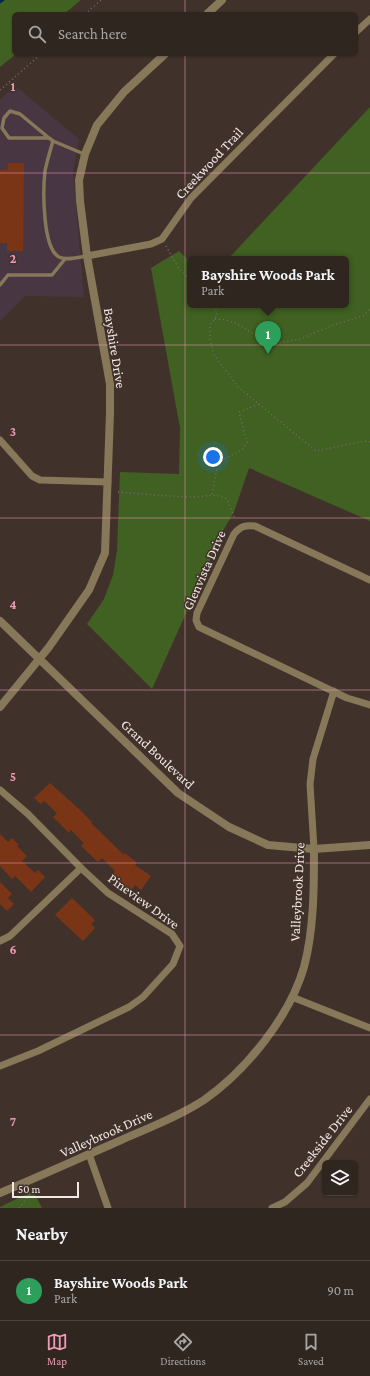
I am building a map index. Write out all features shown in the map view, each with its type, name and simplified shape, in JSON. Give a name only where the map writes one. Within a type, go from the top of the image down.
[{"type":"street","points":[[209,12],[222,0]]},
{"type":"street","points":[[358,30],[370,19]]},
{"type":"street","name":"Bayshire Drive","points":[[0,707],[49,647],[89,590],[106,553],[110,384],[87,256],[80,201],[79,180],[86,154],[97,125],[124,92],[163,56]]},
{"type":"street","name":"Creekwood Trail","points":[[87,256],[150,244],[162,239],[191,198],[332,56]]},
{"type":"street","points":[[0,440],[32,476],[40,480],[108,482]]},
{"type":"street","name":"Glenvista Drive","points":[[370,580],[255,526],[246,525],[239,528],[234,534],[196,616],[199,627],[347,698],[370,705]]},
{"type":"street","name":"Grand Boulevard","points":[[0,620],[178,792],[229,827],[268,844],[314,849],[370,845]]},
{"type":"street","name":"Valleybrook Drive","points":[[0,1193],[175,1116],[204,1100],[228,1080],[259,1048],[285,1012],[297,988],[304,966],[311,930],[314,849],[310,784],[313,758],[334,691]]},
{"type":"street","name":"Pineview Drive","points":[[0,790],[28,814],[108,893],[172,934],[180,946],[173,964],[143,997],[129,1008],[38,1051],[0,1066]]},
{"type":"street","points":[[0,941],[10,936],[81,868]]},
{"type":"street","points":[[292,997],[370,1028]]},
{"type":"street","name":"Creekside Drive","points":[[272,1208],[285,1202],[307,1183],[370,1099]]},
{"type":"street","points":[[89,1154],[108,1208]]},
{"type":"lane","points":[[51,139],[8,138],[2,128],[4,118],[10,110],[20,114],[51,139],[86,154]]},
{"type":"lane","points":[[51,139],[45,170],[44,208],[49,241],[58,256],[65,259],[87,256]]},
{"type":"lane","points":[[0,285],[8,275],[52,275],[65,259]]},
{"type":"path","points":[[87,12],[101,0]]},
{"type":"path","points":[[0,90],[38,56]]},
{"type":"path","points":[[166,246],[179,269],[187,277]]},
{"type":"path","points":[[216,308],[217,316],[210,325],[210,339],[214,355],[238,387],[316,451],[365,441],[370,442]]},
{"type":"path","points":[[215,319],[225,319],[239,324],[268,345],[300,340],[333,325],[363,316],[370,310]]},
{"type":"path","points":[[212,494],[218,462],[242,450],[247,442],[238,412],[259,404]]},
{"type":"path","points":[[118,492],[194,498],[212,494],[219,495],[227,499],[234,519]]},
{"type":"path","points":[[19,1208],[32,1192]]},
{"type":"shaded area","points":[[15,86],[79,139],[73,173],[84,297],[25,296],[0,321],[0,100]]},
{"type":"green space","points":[[0,0],[81,0],[66,12],[12,12],[12,56],[14,56],[0,67]]},
{"type":"green space","points":[[370,107],[370,521],[249,468],[234,512],[224,529],[152,689],[87,624],[104,599],[113,575],[117,551],[120,472],[179,474],[180,428],[151,268],[179,251],[187,259],[187,308],[349,308],[349,256],[231,256]]},
{"type":"green space","points":[[33,1191],[42,1208],[0,1208],[0,1207]]},
{"type":"building","points":[[8,163],[24,163],[23,251],[7,251],[7,243],[0,243],[0,170],[7,170]]},
{"type":"building","points":[[50,783],[79,809],[92,822],[91,823],[124,855],[125,853],[137,863],[135,865],[151,876],[141,890],[135,885],[131,891],[121,884],[112,876],[115,871],[102,858],[98,862],[81,846],[84,843],[71,830],[69,833],[53,817],[57,813],[44,801],[41,804],[34,798]]},
{"type":"building","points":[[0,834],[8,842],[12,838],[19,845],[17,846],[27,856],[22,861],[35,873],[38,870],[45,877],[31,892],[15,876],[12,879],[0,866]]},
{"type":"building","points":[[0,882],[12,894],[8,898],[14,904],[7,911],[0,904]]},
{"type":"building","points":[[72,898],[95,920],[91,924],[95,928],[83,941],[55,915]]},
{"type":"place","name":"Bayshire Woods Park","points":[[268,354]]}]
